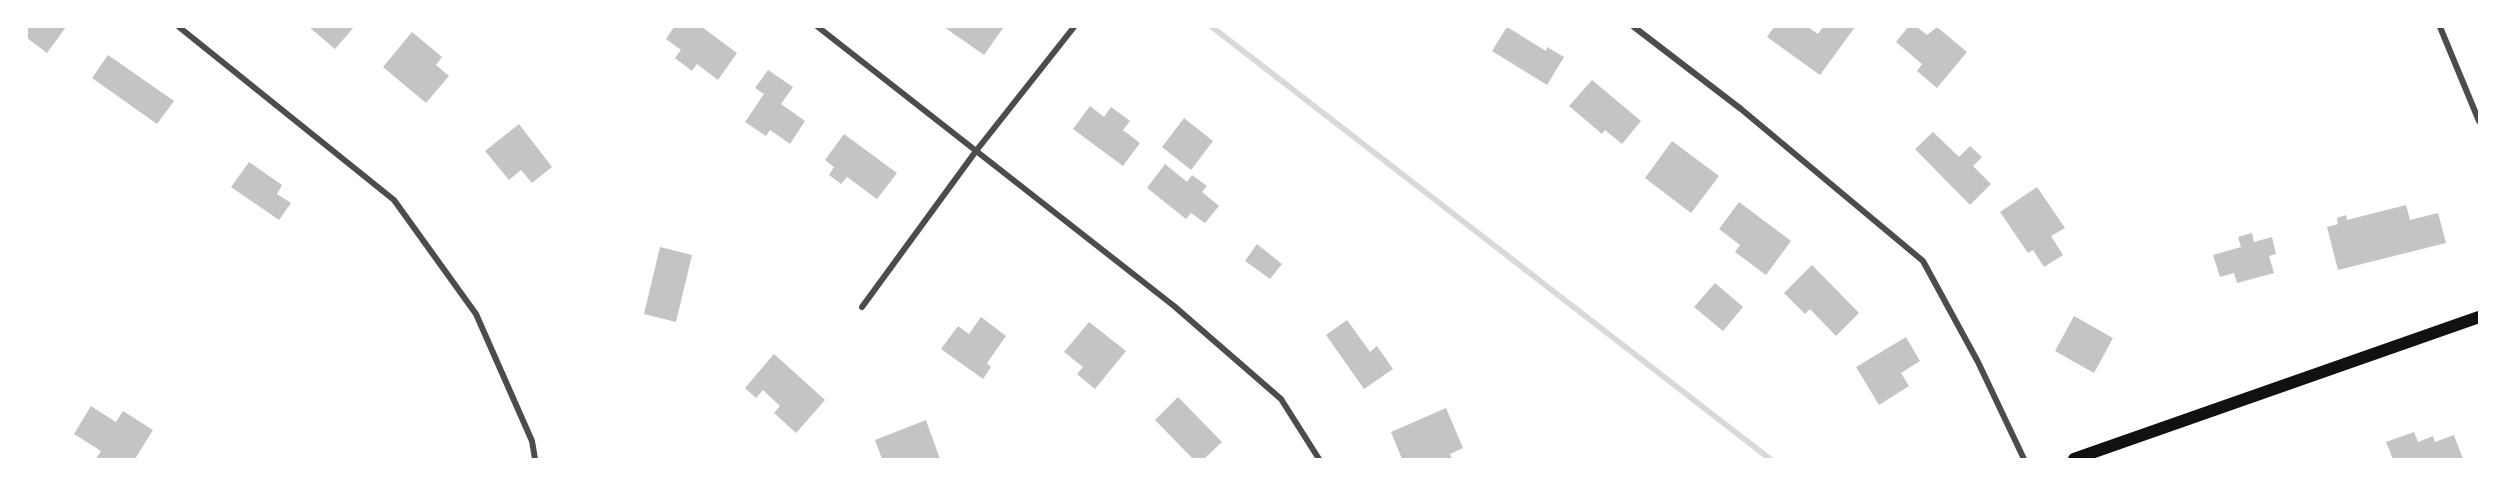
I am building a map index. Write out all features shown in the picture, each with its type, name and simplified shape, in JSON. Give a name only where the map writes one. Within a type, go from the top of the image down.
[{"type":"main road","points":[[2074,459],[2479,317]]},
{"type":"street","points":[[179,27],[394,200],[476,314],[532,441],[535,459]]},
{"type":"street","points":[[818,27],[1174,306],[1281,399],[1319,459]]},
{"type":"street","points":[[862,307],[976,151],[1074,27]]},
{"type":"street","points":[[1635,27],[1741,109],[1923,261],[1978,362],[2024,459]]},
{"type":"street","points":[[2440,27],[2479,121]]},
{"type":"building","points":[[27,27],[66,27],[47,53],[27,38]]},
{"type":"building","points":[[309,27],[354,27],[335,49]]},
{"type":"building","points":[[674,27],[702,27],[737,53],[718,80],[697,64],[692,71],[675,58],[681,50],[666,39]]},
{"type":"building","points":[[944,27],[1001,27],[1003,28],[984,55]]},
{"type":"building","points":[[1507,27],[1546,51],[1547,47],[1564,57],[1547,85],[1492,51]]},
{"type":"building","points":[[1774,27],[1808,27],[1818,34],[1823,27],[1855,27],[1820,75],[1767,37]]},
{"type":"building","points":[[1908,27],[1917,27],[1927,35],[1937,27],[1967,52],[1937,88],[1917,71],[1922,64],[1896,42]]},
{"type":"building","points":[[412,32],[442,57],[436,65],[449,76],[426,103],[383,67]]},
{"type":"building","points":[[108,55],[174,101],[157,124],[92,78]]},
{"type":"building","points":[[768,70],[793,87],[781,104],[805,121],[790,144],[770,130],[766,136],[745,122],[764,94],[755,88]]},
{"type":"building","points":[[1592,80],[1641,121],[1622,144],[1605,130],[1602,134],[1569,106]]},
{"type":"building","points":[[1090,106],[1104,117],[1111,107],[1130,121],[1123,130],[1140,143],[1123,166],[1073,129]]},
{"type":"building","points":[[1184,118],[1213,141],[1191,170],[1162,147]]},
{"type":"building","points":[[519,124],[552,167],[532,183],[521,170],[509,180],[485,151]]},
{"type":"building","points":[[1933,132],[1959,157],[1970,146],[1982,157],[1973,166],[1991,184],[1970,205],[1915,149]]},
{"type":"building","points":[[844,134],[897,173],[877,199],[847,177],[841,184],[829,175],[834,167],[825,160]]},
{"type":"building","points":[[1672,141],[1719,176],[1691,213],[1645,178]]},
{"type":"building","points":[[249,162],[282,185],[277,194],[291,203],[279,220],[231,187]]},
{"type":"building","points":[[1165,164],[1187,182],[1192,175],[1207,186],[1202,192],[1219,206],[1205,223],[1191,213],[1186,219],[1147,188]]},
{"type":"building","points":[[2037,187],[2065,228],[2051,236],[2063,255],[2044,267],[2033,250],[2028,253],[2000,212]]},
{"type":"building","points":[[1739,202],[1791,241],[1766,275],[1735,252],[1740,245],[1719,229]]},
{"type":"building","points":[[2406,205],[2410,220],[2438,213],[2446,243],[2338,270],[2327,227],[2338,224],[2337,218],[2346,215],[2347,220]]},
{"type":"building","points":[[2252,233],[2254,242],[2272,237],[2276,254],[2269,256],[2274,273],[2237,283],[2234,273],[2220,277],[2213,255],[2241,247],[2238,237]]},
{"type":"building","points":[[1257,244],[1282,264],[1270,279],[1245,261]]},
{"type":"building","points":[[660,247],[692,255],[676,322],[644,314]]},
{"type":"building","points":[[1812,265],[1859,313],[1836,336],[1810,309],[1805,314],[1784,293]]},
{"type":"building","points":[[1715,283],[1743,307],[1723,331],[1694,307]]},
{"type":"building","points":[[2074,316],[2113,338],[2094,373],[2055,351]]},
{"type":"building","points":[[981,317],[1006,336],[987,363],[991,367],[983,379],[941,349],[958,326],[969,334]]},
{"type":"building","points":[[1347,320],[1370,352],[1377,346],[1393,369],[1364,389],[1326,335]]},
{"type":"building","points":[[1089,322],[1126,351],[1095,389],[1077,374],[1083,367],[1064,352]]},
{"type":"building","points":[[1906,337],[1920,361],[1901,373],[1909,386],[1879,405],[1856,367]]},
{"type":"building","points":[[774,354],[825,400],[796,433],[774,413],[780,406],[763,390],[756,398],[745,388]]},
{"type":"building","points":[[1178,397],[1222,442],[1204,459],[1193,459],[1155,420]]},
{"type":"building","points":[[91,406],[116,422],[123,411],[153,430],[135,459],[96,459],[101,451],[74,434]]},
{"type":"building","points":[[1446,408],[1463,448],[1450,454],[1452,459],[1402,459],[1391,432]]},
{"type":"building","points":[[926,420],[940,459],[882,459],[875,440]]},
{"type":"building","points":[[2414,432],[2418,442],[2433,436],[2435,442],[2454,435],[2463,459],[2393,459],[2386,442]]},
{"type":"waterway","points":[[1212,27],[1770,459]]}]
